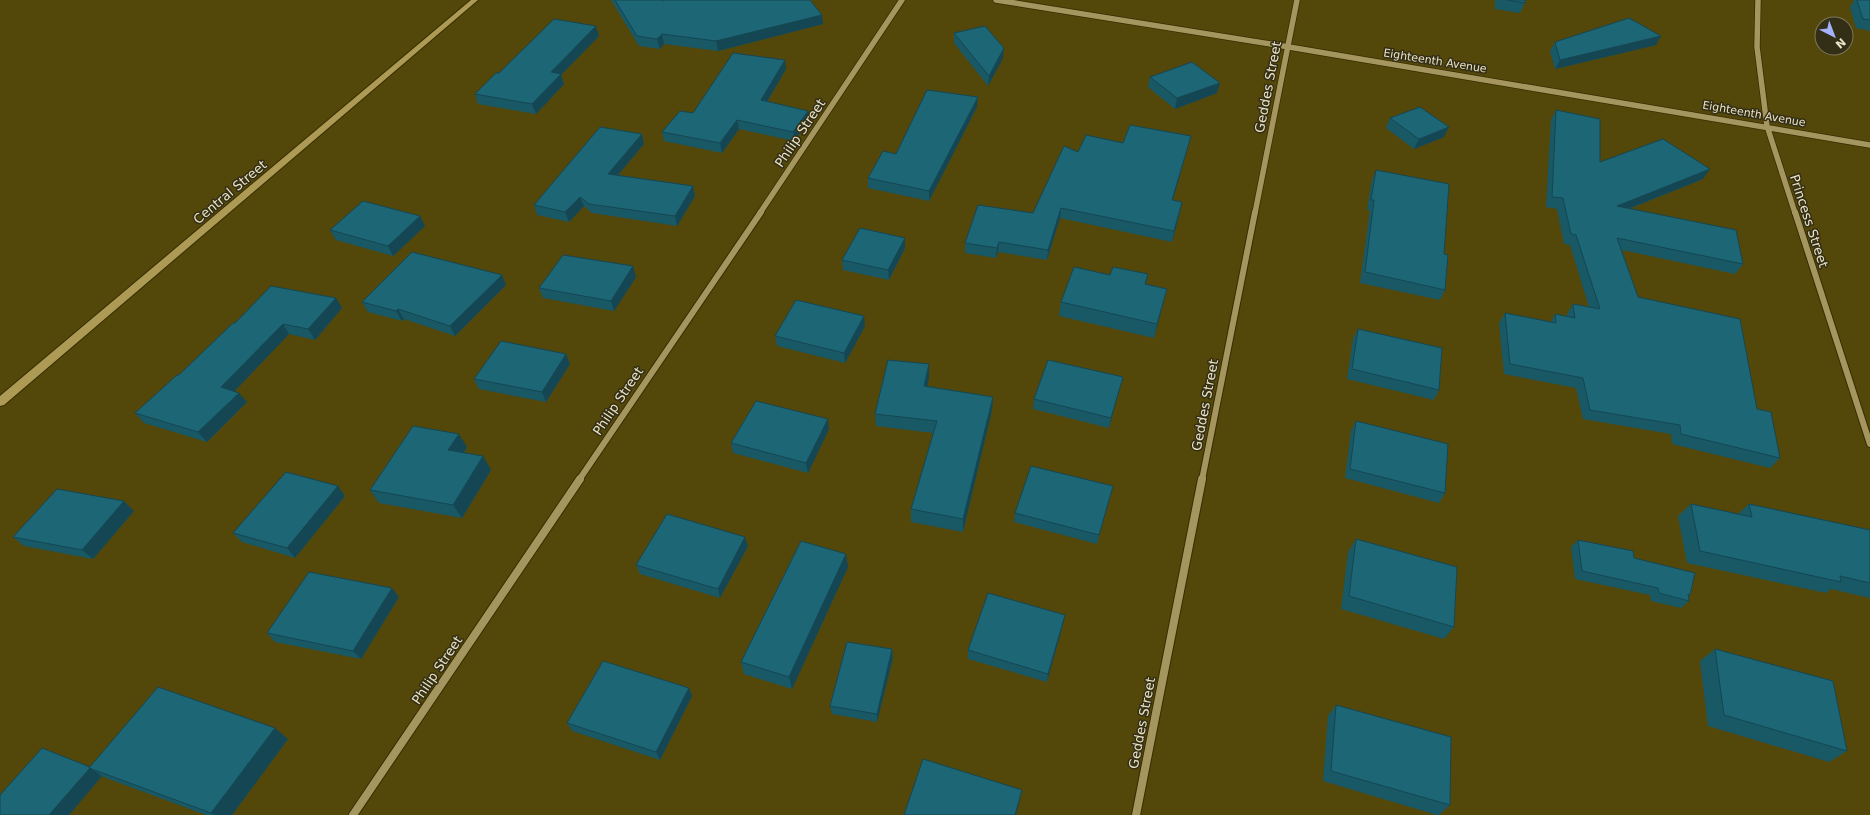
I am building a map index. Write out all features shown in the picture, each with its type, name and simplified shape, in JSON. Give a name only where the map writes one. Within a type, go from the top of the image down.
[{"type":"main road","name":"Central Street","points":[[0,402],[475,0]]},
{"type":"street","name":"Philip Street","points":[[353,815],[851,79],[902,0]]},
{"type":"street","name":"Eighteenth Avenue","points":[[996,0],[1767,126],[1870,145]]},
{"type":"street","name":"Geddes Street","points":[[1136,815],[1289,47],[1297,0]]},
{"type":"street","name":"Princess Street","points":[[1758,0],[1757,48],[1767,126],[1870,444]]},
{"type":"building","points":[[615,0],[810,0],[822,15],[716,41],[662,34],[657,39],[637,36]]},
{"type":"building","points":[[1507,0],[1525,0],[1525,3]]},
{"type":"building","points":[[1857,0],[1870,0],[1870,20],[1863,19]]},
{"type":"building","points":[[1629,18],[1661,36],[1560,60],[1555,42]]},
{"type":"building","points":[[554,19],[596,26],[551,72],[561,74],[532,104],[475,94],[496,73],[499,73]]},
{"type":"building","points":[[985,26],[1004,48],[989,76],[954,33]]},
{"type":"building","points":[[733,53],[785,60],[761,100],[808,111],[793,132],[737,120],[720,143],[662,132],[680,111],[693,113]]},
{"type":"building","points":[[1192,62],[1220,83],[1177,98],[1150,77]]},
{"type":"building","points":[[927,90],[978,97],[929,191],[868,178],[883,151],[896,154]]},
{"type":"building","points":[[1420,107],[1449,127],[1419,139],[1390,118]]},
{"type":"building","points":[[1556,110],[1600,119],[1600,162],[1663,139],[1710,169],[1617,206],[1736,230],[1743,264],[1617,238],[1638,297],[1740,319],[1757,409],[1771,412],[1780,458],[1681,434],[1680,425],[1590,410],[1583,378],[1510,364],[1505,313],[1556,323],[1555,314],[1575,318],[1573,304],[1600,309],[1576,235],[1571,234],[1563,198],[1552,197]]},
{"type":"building","points":[[1130,125],[1191,136],[1172,200],[1182,202],[1174,231],[1061,208],[1048,250],[999,242],[997,248],[965,243],[978,205],[1033,213],[1064,146],[1078,152],[1086,135],[1123,143]]},
{"type":"building","points":[[600,127],[642,134],[608,174],[693,186],[675,216],[589,204],[580,197],[565,212],[534,205]]},
{"type":"building","points":[[1376,170],[1449,184],[1444,254],[1448,255],[1445,290],[1365,272],[1374,200],[1371,200]]},
{"type":"building","points":[[363,201],[420,216],[388,246],[330,230]]},
{"type":"building","points":[[860,228],[905,238],[888,270],[842,260]]},
{"type":"building","points":[[412,252],[502,275],[450,326],[398,309],[396,311],[362,302]]},
{"type":"building","points":[[563,255],[633,266],[611,301],[539,288]]},
{"type":"building","points":[[1074,267],[1110,275],[1113,267],[1148,274],[1145,284],[1167,289],[1157,324],[1061,302]]},
{"type":"building","points":[[271,286],[336,298],[308,329],[283,324],[221,387],[239,393],[198,432],[135,413],[177,375],[179,375],[233,323],[235,323]]},
{"type":"building","points":[[796,300],[864,316],[844,353],[775,336]]},
{"type":"building","points":[[1358,329],[1442,348],[1439,390],[1352,369]]},
{"type":"building","points":[[501,341],[566,354],[542,392],[474,379]]},
{"type":"building","points":[[888,360],[929,364],[924,386],[993,397],[963,519],[911,509],[937,421],[875,414]]},
{"type":"building","points":[[1048,360],[1123,377],[1111,418],[1034,399]]},
{"type":"building","points":[[756,401],[828,419],[806,463],[731,443]]},
{"type":"building","points":[[1356,421],[1448,444],[1445,493],[1350,469]]},
{"type":"building","points":[[413,426],[459,434],[448,450],[483,456],[453,505],[370,490]]},
{"type":"building","points":[[1031,466],[1113,486],[1099,535],[1015,513]]},
{"type":"building","points":[[286,472],[338,486],[287,548],[233,533]]},
{"type":"building","points":[[57,489],[124,501],[82,550],[13,537]]},
{"type":"building","points":[[1691,504],[1752,517],[1749,504],[1870,530],[1870,583],[1840,576],[1841,582],[1700,551]]},
{"type":"building","points":[[667,514],[745,537],[718,589],[636,565]]},
{"type":"building","points":[[1356,539],[1457,567],[1454,627],[1349,596]]},
{"type":"building","points":[[1578,540],[1633,551],[1634,558],[1695,573],[1690,595],[1688,594],[1689,601],[1659,593],[1658,588],[1582,571]]},
{"type":"building","points":[[801,541],[846,554],[789,677],[741,662]]},
{"type":"building","points":[[309,572],[392,588],[353,651],[267,633]]},
{"type":"building","points":[[988,593],[1065,615],[1048,674],[968,650]]},
{"type":"building","points":[[847,642],[892,649],[877,714],[830,706]]},
{"type":"building","points":[[1715,649],[1833,681],[1847,751],[1724,715]]},
{"type":"building","points":[[603,661],[689,688],[656,752],[567,723]]},
{"type":"building","points":[[158,687],[275,728],[211,813],[89,768]]},
{"type":"building","points":[[1336,705],[1451,737],[1450,805],[1331,771]]},
{"type":"building","points":[[42,748],[90,768],[49,815],[0,815],[0,795]]},
{"type":"building","points":[[923,759],[1022,790],[1015,815],[904,815]]}]
